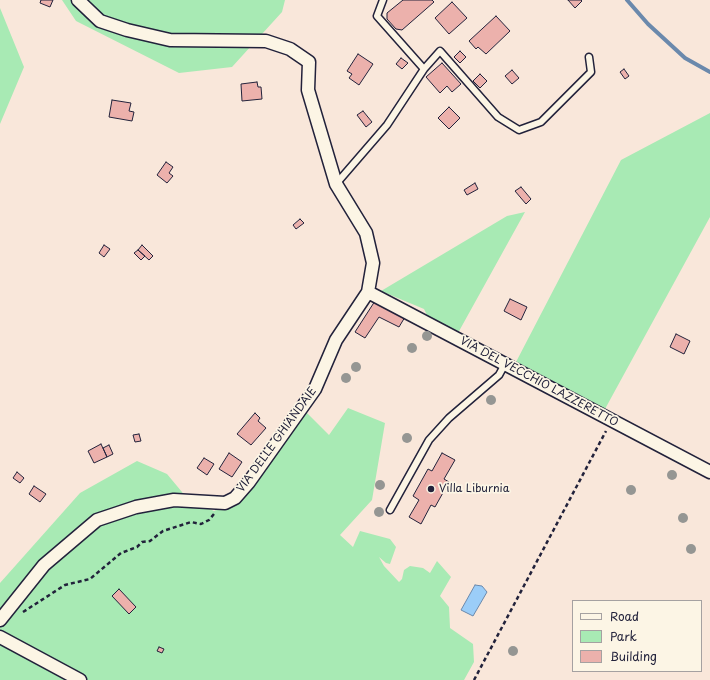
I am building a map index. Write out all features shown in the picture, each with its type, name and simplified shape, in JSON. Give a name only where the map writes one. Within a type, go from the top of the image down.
[{"type":"street","name":"VIA DELLE GHIANDAIE","points":[[0,620],[44,565],[97,520],[136,507],[174,500],[225,504],[235,498],[249,482],[315,389],[336,340],[368,292],[373,263],[366,234],[336,184],[308,90],[309,62],[290,49],[266,41],[170,40],[127,30],[100,21],[78,0]]},
{"type":"street","name":"VIA DEL VECCHIO LAZZERETTO","points":[[368,292],[490,353],[505,364],[612,420],[696,460],[710,472]]},
{"type":"street","points":[[0,637],[80,680]]},
{"type":"lane","points":[[383,0],[378,16],[424,69]]},
{"type":"lane","points":[[336,184],[387,125],[424,69],[440,51],[498,117],[519,130],[541,122],[591,72],[589,57]]},
{"type":"lane","points":[[390,510],[429,440],[449,418],[499,375],[505,364]]},
{"type":"path","points":[[474,680],[612,420]]},
{"type":"path","points":[[16,613],[32,608],[65,585],[90,579],[121,553],[137,547],[142,542],[150,541],[163,531],[191,522],[201,524],[209,520],[216,512]]},
{"type":"green space","points":[[62,0],[285,0],[282,12],[232,67],[179,73],[76,21]]},
{"type":"green space","points":[[0,8],[24,67],[0,124]]},
{"type":"green space","points":[[710,113],[710,217],[605,409],[516,362],[621,160]]},
{"type":"green space","points":[[525,212],[458,333],[429,319],[424,309],[381,291],[507,216]]},
{"type":"green space","points":[[348,408],[385,423],[372,500],[340,535],[353,547],[360,531],[390,539],[396,547],[390,564],[386,563],[379,557],[384,566],[399,582],[402,579],[404,570],[410,566],[423,568],[430,573],[437,561],[451,577],[440,596],[449,607],[450,628],[473,644],[474,662],[464,680],[0,680],[0,583],[80,493],[137,461],[167,474],[187,498],[214,511],[238,499],[306,412],[329,435]]},
{"type":"water","points":[[475,585],[482,586],[487,592],[473,616],[461,610]]},
{"type":"building","points":[[41,0],[53,0],[50,7],[40,3]]},
{"type":"building","points":[[403,0],[432,0],[434,2],[402,30],[396,29],[387,19],[387,13]]},
{"type":"building","points":[[568,0],[581,0],[582,1],[575,8]]},
{"type":"building","points":[[452,2],[467,18],[449,34],[435,18]]},
{"type":"building","points":[[496,16],[510,31],[486,54],[478,47],[476,49],[469,41]]},
{"type":"building","points":[[460,51],[466,57],[460,63],[454,57]]},
{"type":"building","points":[[358,54],[373,64],[359,85],[349,78],[352,74],[347,71]]},
{"type":"building","points":[[401,58],[408,63],[402,69],[396,64]]},
{"type":"building","points":[[442,63],[461,84],[452,92],[447,86],[440,93],[426,77]]},
{"type":"building","points":[[624,69],[629,76],[625,79],[620,72]]},
{"type":"building","points":[[512,70],[519,78],[512,84],[505,76]]},
{"type":"building","points":[[480,74],[487,81],[480,88],[473,81]]},
{"type":"building","points":[[257,82],[258,87],[261,87],[262,99],[242,101],[241,84]]},
{"type":"building","points":[[112,100],[131,103],[129,111],[134,112],[132,121],[109,117]]},
{"type":"building","points":[[449,107],[460,118],[449,129],[438,118]]},
{"type":"building","points":[[363,111],[372,122],[366,127],[357,115]]},
{"type":"building","points":[[166,162],[173,167],[169,173],[173,176],[167,183],[157,175]]},
{"type":"building","points":[[475,183],[478,189],[467,195],[464,190]]},
{"type":"building","points":[[521,187],[531,199],[526,204],[515,191]]},
{"type":"building","points":[[300,219],[304,223],[296,229],[293,225]]},
{"type":"building","points":[[104,245],[110,249],[104,257],[99,253]]},
{"type":"building","points":[[142,245],[153,256],[149,260],[138,250]]},
{"type":"building","points":[[138,250],[145,256],[141,260],[134,253]]},
{"type":"building","points":[[510,299],[527,307],[521,320],[504,311]]},
{"type":"building","points":[[375,301],[405,317],[399,327],[379,317],[365,338],[355,332]]},
{"type":"building","points":[[676,334],[690,341],[684,354],[670,347]]},
{"type":"building","points":[[255,413],[260,418],[258,421],[266,428],[251,445],[237,434]]},
{"type":"building","points":[[139,434],[141,441],[135,442],[133,435]]},
{"type":"building","points":[[101,444],[107,457],[94,463],[88,451]]},
{"type":"building","points":[[109,445],[113,454],[107,457],[103,448]]},
{"type":"building","points":[[229,453],[242,462],[232,477],[219,469]]},
{"type":"building","name":"Villa Liburnia","points":[[442,453],[455,460],[444,479],[449,482],[435,507],[431,505],[421,524],[409,517],[419,500],[413,496],[428,469],[432,471]]},
{"type":"building","points":[[204,458],[214,464],[207,475],[197,468]]},
{"type":"building","points":[[17,472],[24,478],[20,483],[13,478]]},
{"type":"building","points":[[34,486],[46,494],[40,502],[29,494]]},
{"type":"building","points":[[119,589],[136,607],[129,614],[112,596]]},
{"type":"building","points":[[159,647],[164,649],[162,653],[157,651]]},
{"type":"waterway","points":[[627,0],[648,24],[685,58],[710,72]]},
{"type":"place","name":"Villa Liburnia","points":[[431,489]]}]
